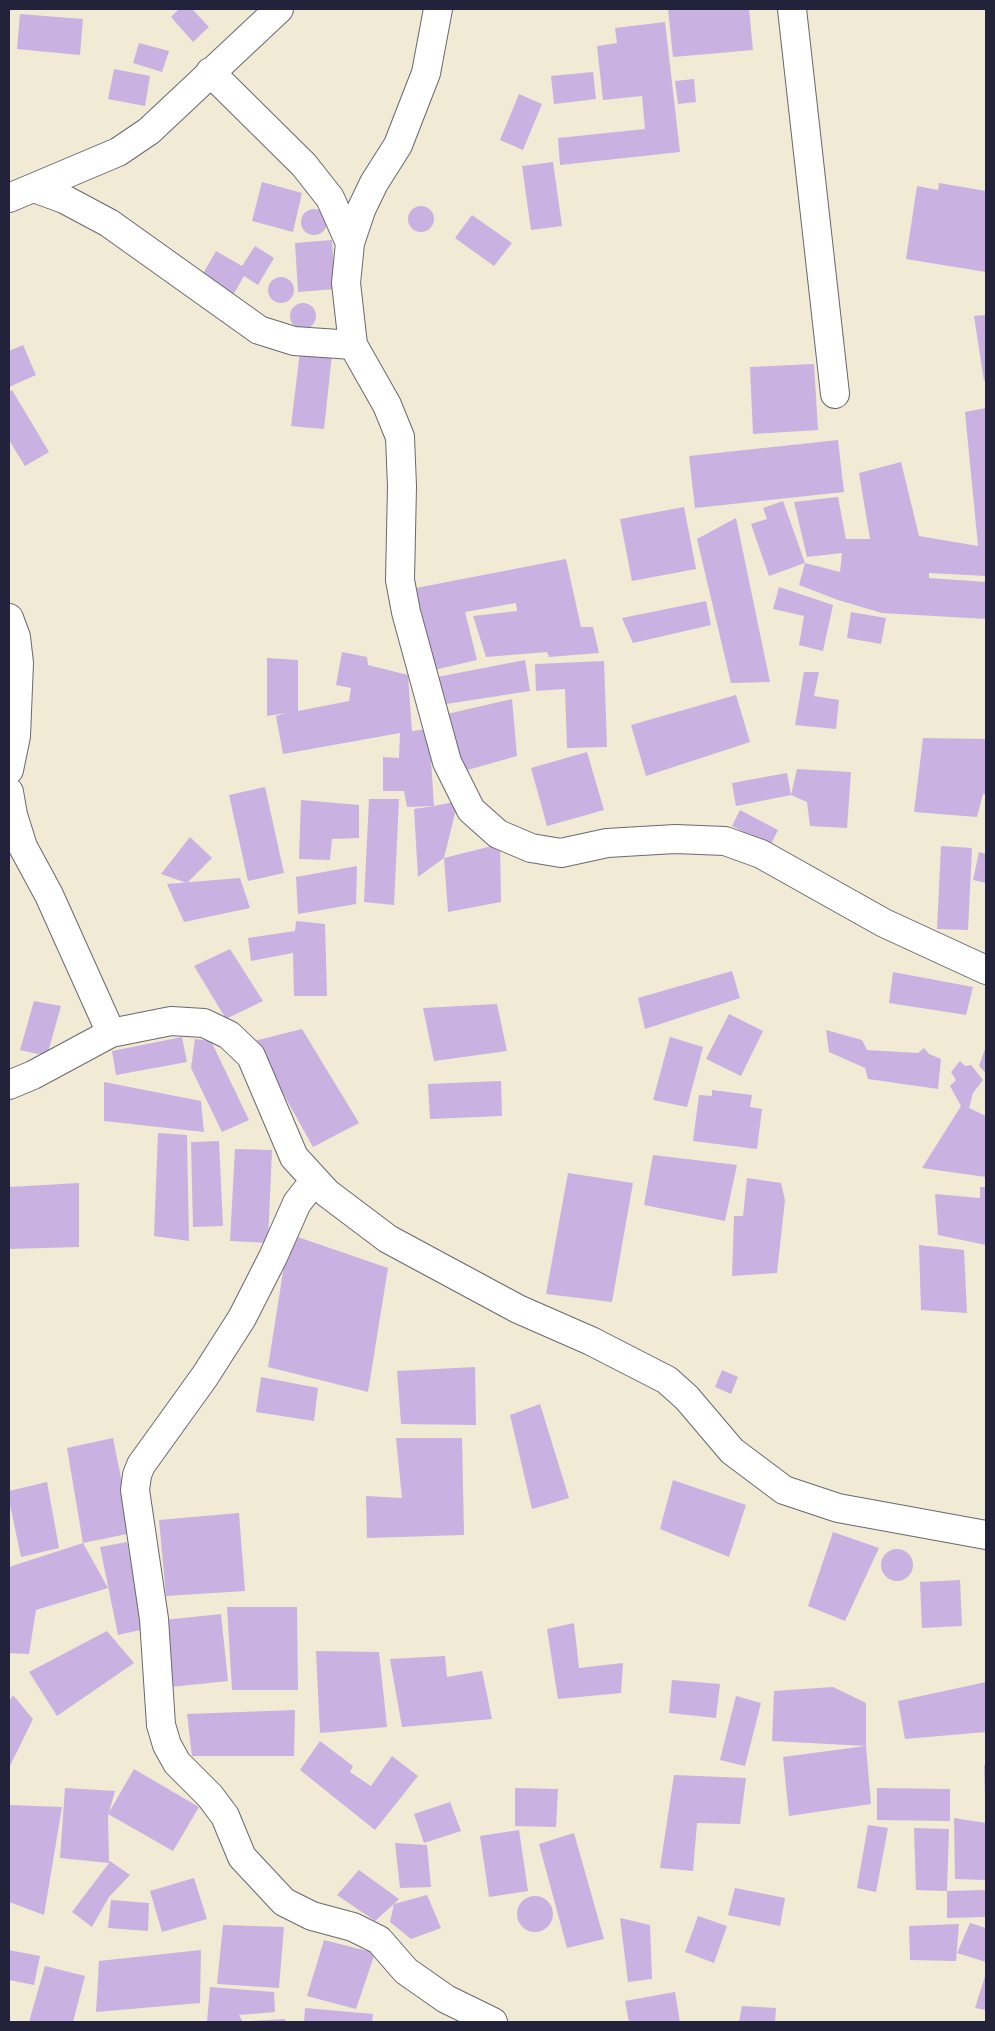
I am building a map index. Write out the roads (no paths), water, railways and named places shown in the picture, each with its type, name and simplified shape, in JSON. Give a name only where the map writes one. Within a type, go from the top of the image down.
[{"type":"street","points":[[9,198],[118,152],[149,131],[279,9]]},
{"type":"street","points":[[438,9],[426,73],[398,145],[374,183],[361,210],[350,243],[346,283],[353,345],[388,406],[400,437],[402,486],[400,580],[406,612],[447,762],[471,810],[498,834],[530,848],[561,853],[607,843],[675,839],[725,841],[762,854],[884,923],[986,970]]},
{"type":"street","points":[[792,9],[835,394]]},
{"type":"street","points":[[210,72],[304,165],[330,198],[350,243]]},
{"type":"street","points":[[34,188],[64,199],[109,223],[259,330],[294,341],[353,345]]},
{"type":"street","points":[[9,618],[16,637],[19,663],[16,736],[9,770]]},
{"type":"street","points":[[9,792],[16,851],[48,895],[111,1032]]},
{"type":"street","points":[[9,1085],[33,1075],[111,1032],[171,1021],[204,1023],[229,1035],[251,1056],[294,1157],[328,1194],[388,1239],[518,1309],[591,1341],[667,1380],[686,1398],[732,1451],[784,1490],[838,1508],[986,1535]]},
{"type":"street","points":[[315,1180],[296,1203],[273,1257],[242,1318],[205,1376],[141,1466],[137,1475],[135,1490],[154,1619],[161,1725],[166,1745],[177,1763],[210,1796],[224,1816],[242,1858],[284,1902],[312,1916],[353,1927],[379,1940],[406,1971],[446,1999],[493,2022]]}]
